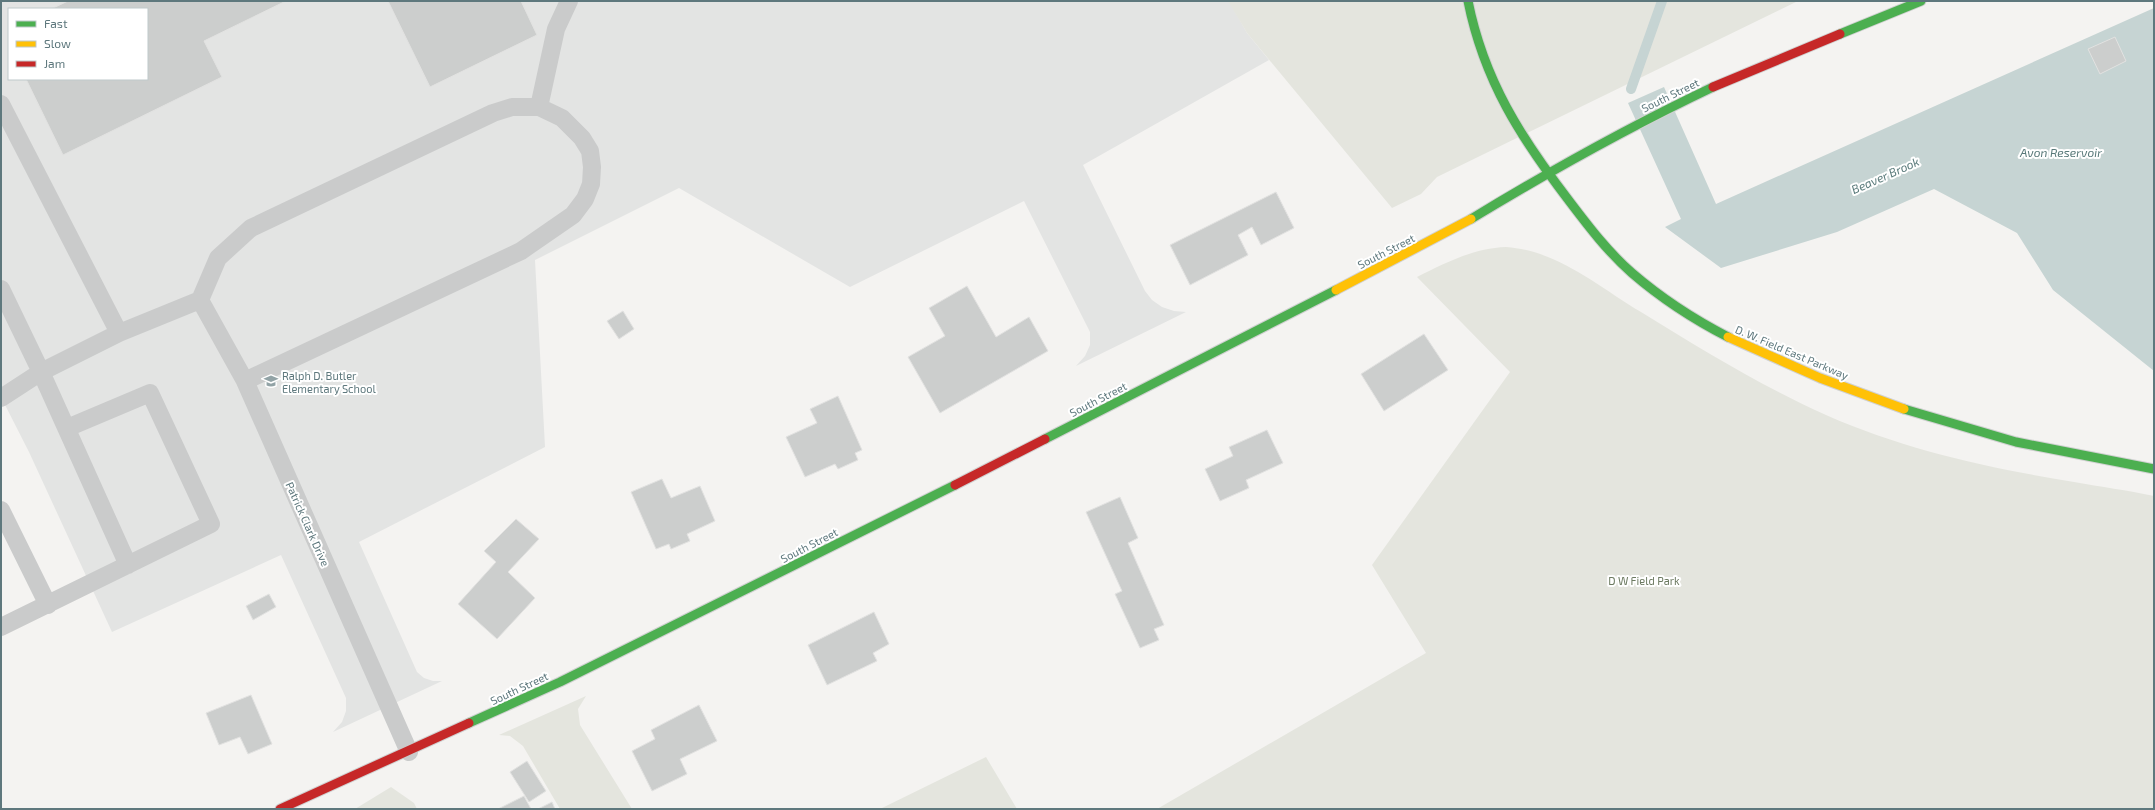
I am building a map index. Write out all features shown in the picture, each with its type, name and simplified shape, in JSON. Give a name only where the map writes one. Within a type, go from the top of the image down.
[{"type":"street","name":"D. W. Field East Parkway","points":[[1468,1],[1478,44],[1498,91],[1526,141],[1547,174],[1596,235],[1630,272],[1676,308],[1740,345],[1822,380],[1898,407],[1998,438],[2154,469]]},
{"type":"street","name":"South Street","points":[[280,809],[409,752],[567,679],[1022,452],[1458,227],[1547,174],[1634,126],[1731,78],[1921,1]]},
{"type":"lane","points":[[539,107],[556,29],[569,1]]},
{"type":"lane","points":[[1,104],[118,333]]},
{"type":"lane","points":[[1,398],[41,372],[118,333],[200,300],[218,258],[251,228],[493,113],[512,107],[539,107],[562,118],[582,138],[590,151],[592,167],[591,184],[585,199],[573,215],[521,251],[246,381]]},
{"type":"lane","points":[[1,289],[67,428],[128,565]]},
{"type":"lane","name":"Patrick Clark Drive","points":[[200,300],[246,381],[409,752]]},
{"type":"lane","points":[[1,626],[48,605],[211,524],[150,393],[67,428]]},
{"type":"lane","points":[[1,510],[48,605]]},
{"type":"shaded area","name":"Ralph D. Butler Elementary School","points":[[1,1],[1229,1],[1247,33],[1269,60],[1083,165],[1145,291],[1152,300],[1162,307],[1174,311],[1186,312],[1076,366],[1085,356],[1090,345],[1090,332],[1024,201],[850,287],[679,188],[535,260],[545,447],[359,542],[417,672],[424,678],[433,681],[442,681],[333,732],[342,722],[346,711],[346,698],[281,555],[112,632],[29,452],[1,397]]},
{"type":"green space","points":[[1228,1],[1798,1],[1437,177],[1421,194],[1392,208],[1247,33]]},
{"type":"green space","name":"D W Field Park","points":[[1506,247],[1543,255],[1560,262],[1577,271],[1686,340],[1778,392],[1826,415],[1856,427],[1917,448],[1979,464],[2042,477],[2154,496],[2154,809],[1157,809],[1426,653],[1372,565],[1510,372],[1417,277],[1471,253]]},
{"type":"green space","points":[[586,696],[578,709],[580,725],[632,809],[560,809],[523,746],[510,736],[499,735]]},
{"type":"green space","points":[[986,757],[1017,809],[880,809]]},
{"type":"green space","points":[[391,787],[414,803],[417,809],[355,809]]},
{"type":"water","name":"Avon Reservoir","points":[[2154,8],[2154,371],[2053,290],[2017,233],[1934,189],[1837,232],[1721,268],[1665,227],[1681,219],[1628,103],[1664,87],[1716,204]]},
{"type":"building","points":[[68,1],[286,1],[204,41],[222,77],[63,155],[26,80],[148,80],[148,8],[53,8]]},
{"type":"building","points":[[388,1],[521,1],[537,35],[430,87]]},
{"type":"building","points":[[2115,37],[2126,61],[2100,74],[2088,49]]},
{"type":"building","points":[[1276,192],[1294,228],[1261,245],[1252,227],[1238,235],[1248,255],[1190,285],[1170,245]]},
{"type":"building","points":[[967,286],[996,337],[1029,317],[1048,351],[940,413],[908,357],[945,336],[929,308]]},
{"type":"building","points":[[623,311],[634,329],[619,339],[607,321]]},
{"type":"building","points":[[1424,334],[1448,370],[1384,411],[1361,374]]},
{"type":"building","points":[[838,396],[862,450],[855,453],[858,460],[838,469],[835,464],[805,477],[786,437],[817,423],[810,409]]},
{"type":"building","points":[[1267,430],[1283,463],[1246,480],[1249,488],[1220,501],[1205,469],[1233,456],[1229,447]]},
{"type":"building","points":[[662,479],[671,498],[700,486],[715,521],[687,534],[690,541],[671,549],[669,544],[656,549],[631,492]]},
{"type":"building","points":[[1120,497],[1138,538],[1128,543],[1164,625],[1154,629],[1159,640],[1140,648],[1115,594],[1122,591],[1086,512]]},
{"type":"building","points":[[516,519],[539,539],[508,572],[535,598],[497,639],[458,604],[496,562],[484,551]]},
{"type":"building","points":[[269,594],[276,607],[253,620],[246,606]]},
{"type":"building","points":[[874,612],[889,644],[873,653],[877,661],[827,685],[808,645]]},
{"type":"building","points":[[251,695],[272,744],[248,754],[240,737],[219,745],[206,713]]},
{"type":"building","points":[[699,705],[717,741],[680,759],[687,774],[652,791],[632,751],[655,739],[651,730]]},
{"type":"building","points":[[527,761],[546,791],[529,802],[510,772]]},
{"type":"building","points":[[524,796],[531,809],[498,809]]},
{"type":"building","points":[[552,802],[555,809],[538,809]]},
{"type":"waterway","name":"Beaver Brook","points":[[1631,89],[1662,1]]},
{"type":"traffic: fast","points":[[1468,1],[1475,30],[1484,57],[1494,83],[1507,108],[1536,155],[1584,221],[1615,257],[1654,291],[1702,323],[1728,337]]},
{"type":"traffic: fast","points":[[1840,34],[1921,1]]},
{"type":"traffic: fast","points":[[1471,219],[1590,150],[1713,87]]},
{"type":"traffic: fast","points":[[1045,439],[1336,290]]},
{"type":"traffic: fast","points":[[1904,409],[2016,442],[2154,469]]},
{"type":"traffic: fast","points":[[469,723],[560,682],[955,485]]},
{"type":"traffic: slow","points":[[1336,290],[1471,219]]},
{"type":"traffic: slow","points":[[1728,337],[1820,378],[1904,409]]},
{"type":"traffic: jam","points":[[1713,87],[1840,34]]},
{"type":"traffic: jam","points":[[955,485],[1045,439]]},
{"type":"traffic: jam","points":[[280,809],[469,723]]},
{"type":"place","name":"Ralph D. Butler Elementary School","points":[[271,381]]}]
